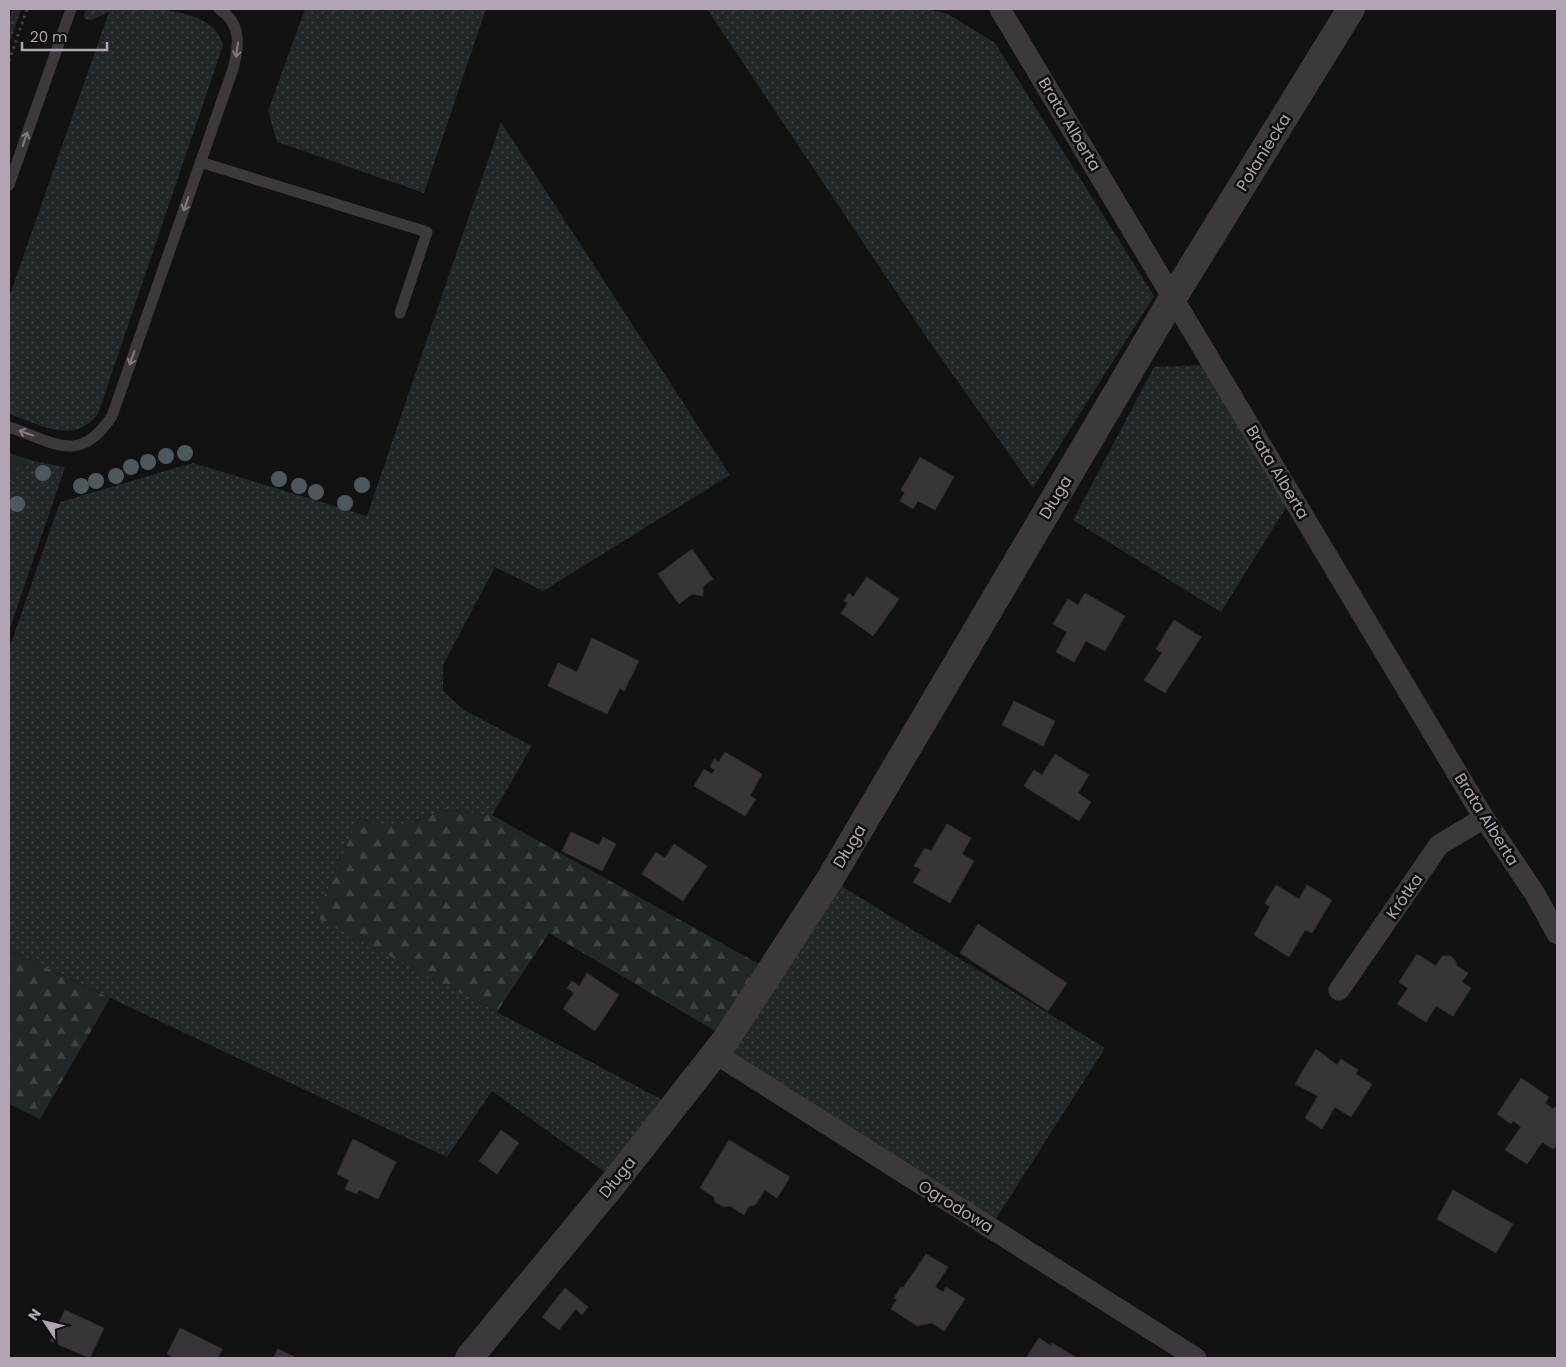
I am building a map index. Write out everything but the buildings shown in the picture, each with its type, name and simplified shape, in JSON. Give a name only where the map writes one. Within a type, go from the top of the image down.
[{"type":"street","name":"Brata Alberta","points":[[1000,9],[1174,296],[1484,818],[1535,894],[1557,934]]},
{"type":"street","name":"Połaniecka","points":[[1174,296],[1352,9]]},
{"type":"street","name":"Długa","points":[[469,1358],[716,1054],[830,879],[1174,296]]},
{"type":"street","name":"Krótka","points":[[1339,990],[1439,845],[1484,818]]},
{"type":"street","name":"Ogrodowa","points":[[716,1054],[1196,1358]]},
{"type":"lane","points":[[9,185],[71,9]]},
{"type":"lane","points":[[9,427],[67,446],[82,446],[96,438],[112,416],[238,51],[235,27],[232,20],[219,9]]},
{"type":"lane","points":[[200,162],[427,232],[400,313]]},
{"type":"path","points":[[9,61],[27,9]]},
{"type":"green space","points":[[13,9],[21,9],[9,45],[9,21]]},
{"type":"green space","points":[[87,9],[165,10],[185,14],[202,20],[216,31],[223,45],[98,414],[88,424],[78,429],[67,431],[44,427],[9,414],[9,297],[109,12],[91,20],[85,19],[84,14]]},
{"type":"green space","points":[[305,9],[486,9],[424,193],[277,142],[268,111]]},
{"type":"green space","points":[[707,9],[926,9],[948,14],[995,43],[1154,296],[1033,488],[929,341]]},
{"type":"green space","points":[[501,122],[730,475],[543,591],[495,567],[443,665],[443,691],[464,710],[532,746],[492,815],[443,810],[404,826],[383,826],[359,818],[316,916],[674,1106],[616,1180],[492,1091],[447,1157],[9,950],[9,649],[60,502],[193,463],[367,516]]},
{"type":"green space","points":[[1202,365],[1287,506],[1221,612],[1073,520],[1154,367]]},
{"type":"green space","points":[[9,453],[34,461],[19,468],[9,489]]},
{"type":"green space","points":[[34,461],[65,467],[9,631],[9,489],[19,468]]},
{"type":"green space","points":[[443,810],[492,815],[770,970],[727,1038],[549,933],[497,1012],[315,917],[359,818],[393,826],[410,823]]},
{"type":"green space","points":[[830,879],[1105,1048],[990,1228],[716,1054]]},
{"type":"green space","points":[[9,950],[110,998],[40,1119],[9,1104]]}]
